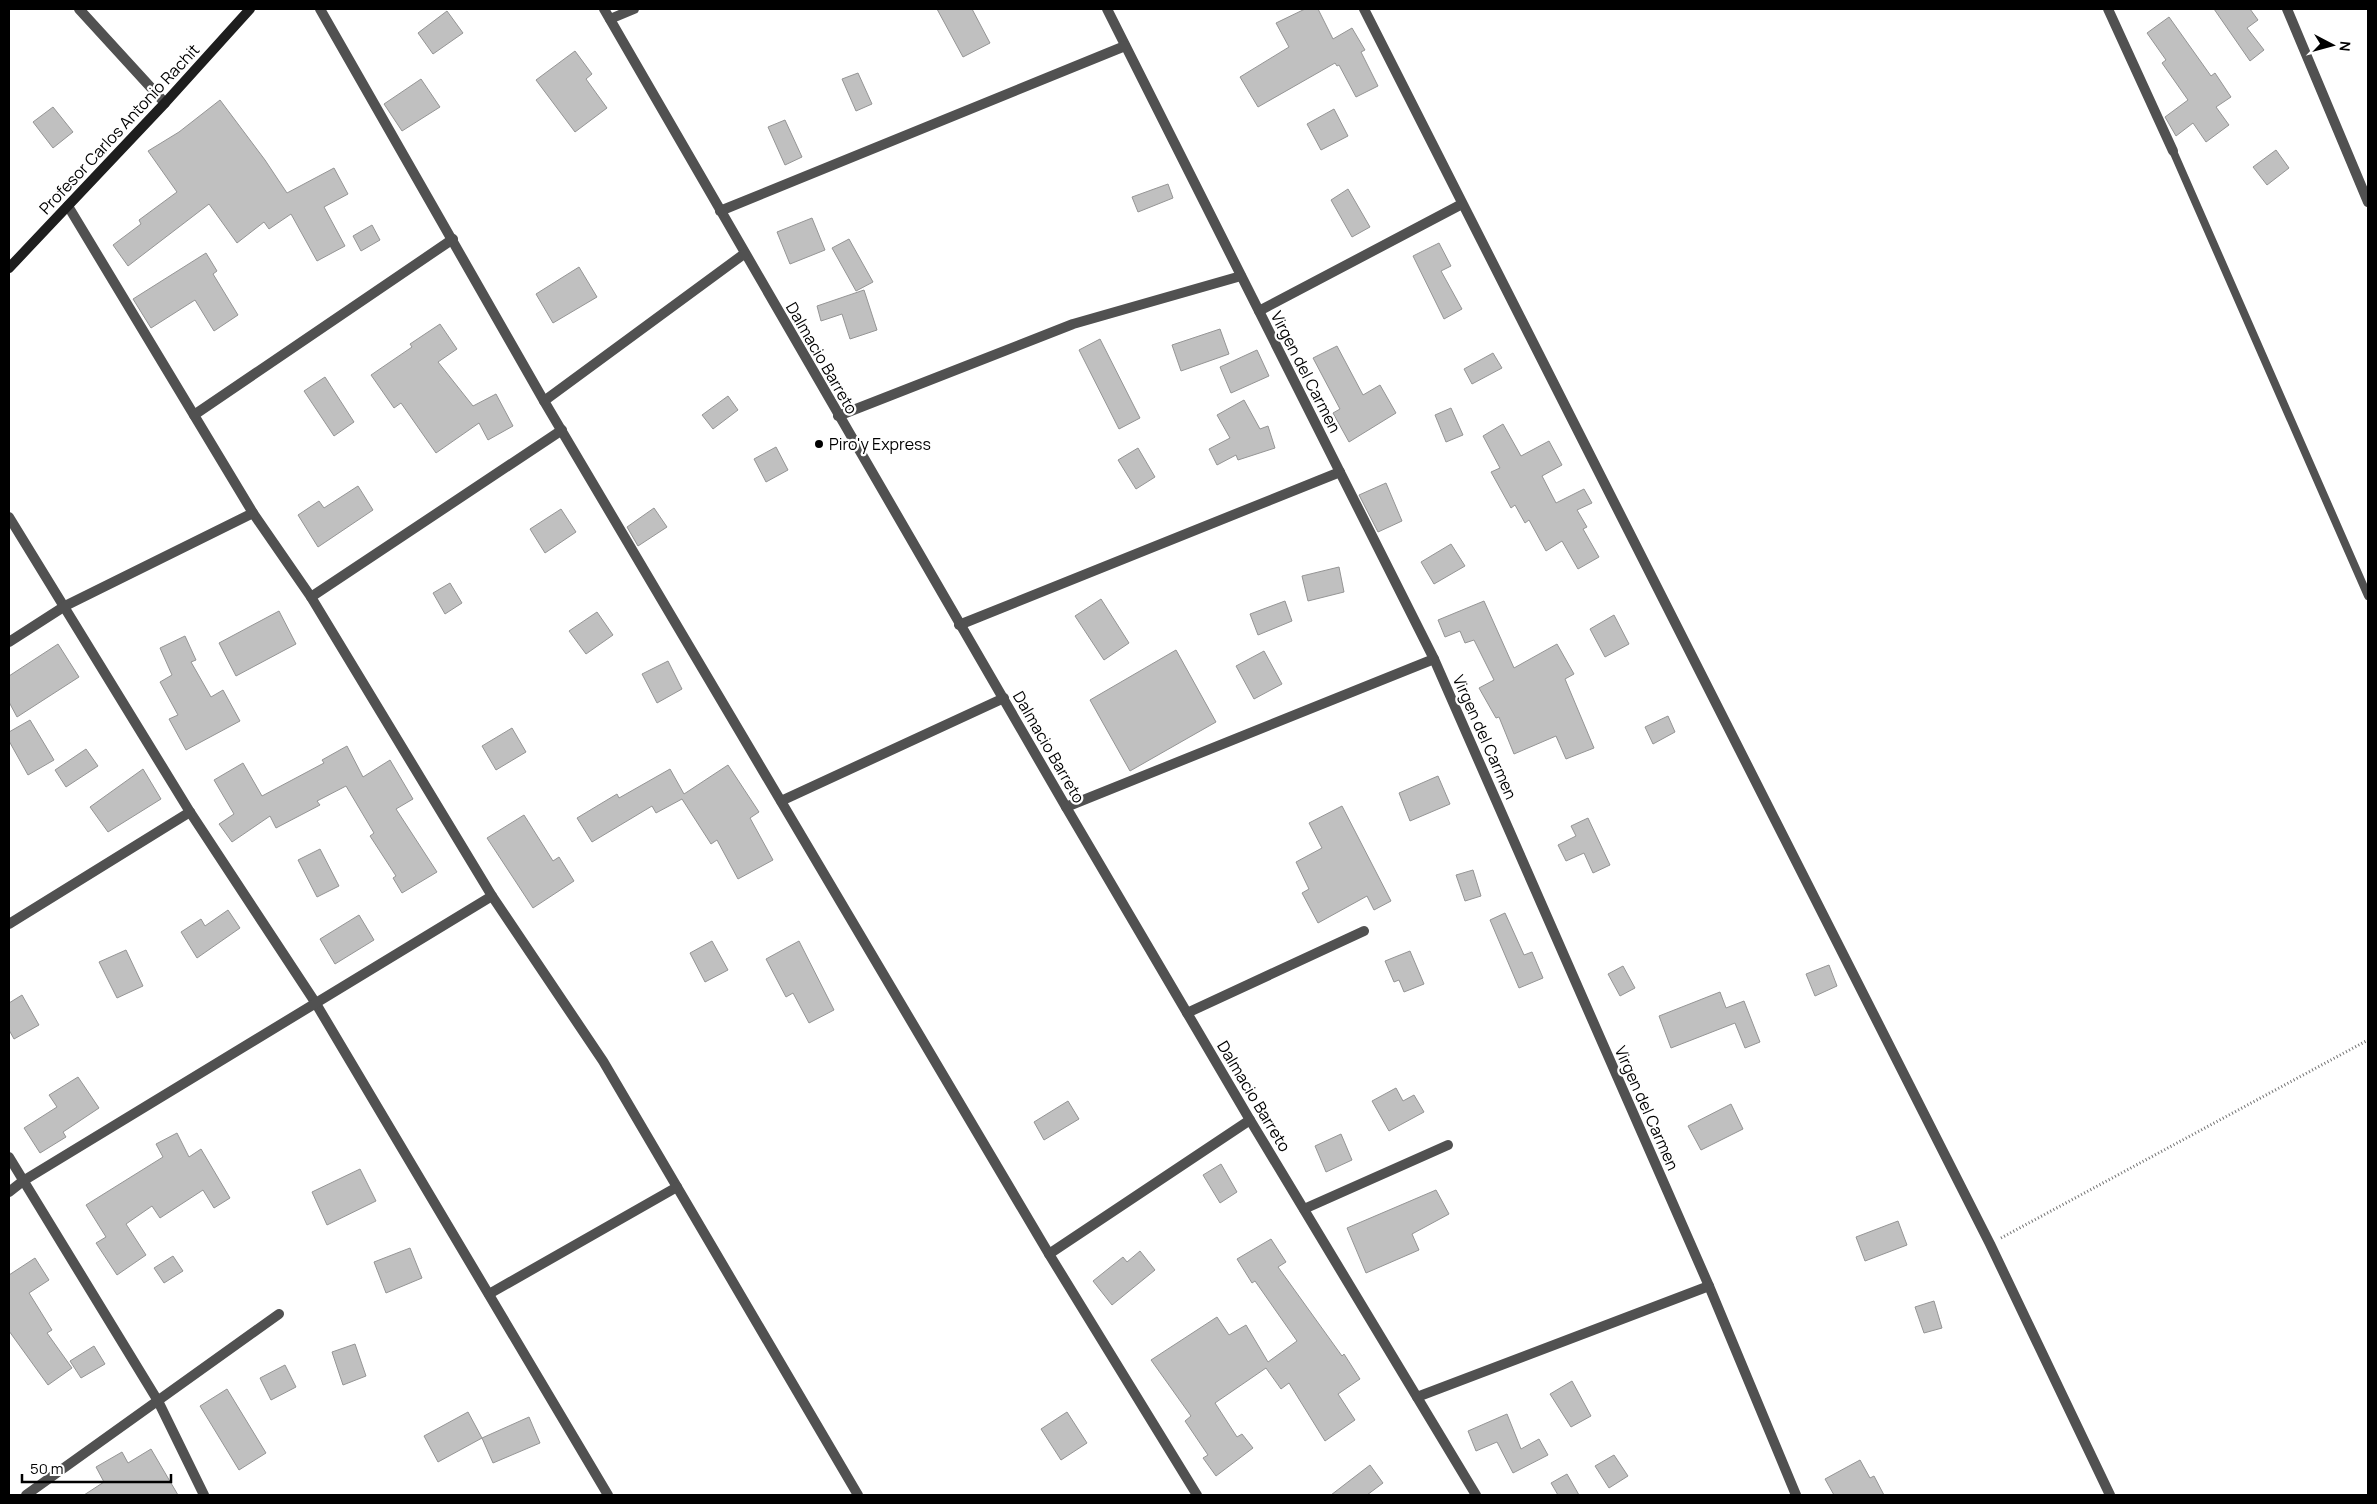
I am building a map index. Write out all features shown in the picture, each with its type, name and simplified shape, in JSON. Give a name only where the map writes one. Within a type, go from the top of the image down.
[{"type":"main road","name":"Profesor Carlos Antonio Rachit","points":[[9,268],[165,103],[250,9]]},
{"type":"street","points":[[79,9],[165,103]]},
{"type":"street","points":[[320,9],[544,401],[1049,1254],[1197,1495]]},
{"type":"street","name":"Dalmacio Barreto","points":[[604,9],[959,625],[1004,698],[1250,1120],[1476,1495]]},
{"type":"street","points":[[610,19],[634,9]]},
{"type":"street","name":"Virgen del Carmen","points":[[1107,9],[1434,659],[1709,1286],[1796,1495]]},
{"type":"street","points":[[1364,9],[1990,1244],[2110,1495]]},
{"type":"street","points":[[2108,9],[2173,151]]},
{"type":"street","points":[[2287,9],[2368,202]]},
{"type":"street","points":[[720,212],[1125,46]]},
{"type":"street","points":[[1258,310],[1462,204]]},
{"type":"street","points":[[68,206],[253,513],[311,597],[492,896],[603,1061],[858,1495]]},
{"type":"street","points":[[194,415],[453,239]]},
{"type":"street","points":[[544,401],[744,254]]},
{"type":"street","points":[[838,416],[1073,324],[1241,276]]},
{"type":"street","points":[[311,597],[562,430]]},
{"type":"street","points":[[959,625],[1340,472]]},
{"type":"street","points":[[9,642],[65,606],[253,513]]},
{"type":"street","points":[[9,517],[190,812],[315,1002],[608,1495]]},
{"type":"street","points":[[1066,807],[1434,659]]},
{"type":"street","points":[[781,801],[1004,698]]},
{"type":"street","points":[[9,924],[190,812]]},
{"type":"street","points":[[9,1192],[23,1181],[315,1002],[492,896]]},
{"type":"street","points":[[1187,1013],[1364,931]]},
{"type":"street","points":[[1049,1254],[1250,1120]]},
{"type":"street","points":[[1304,1209],[1448,1145]]},
{"type":"street","points":[[9,1157],[158,1401],[204,1495]]},
{"type":"street","points":[[489,1294],[677,1187]]},
{"type":"street","points":[[1417,1397],[1709,1286]]},
{"type":"street","points":[[26,1495],[279,1314]]},
{"type":"lane","points":[[2173,151],[2368,596]]},
{"type":"path","points":[[1990,1244],[2368,1040]]},
{"type":"building","points":[[937,9],[972,9],[990,43],[963,57]]},
{"type":"building","points":[[1305,9],[1318,9],[1333,39],[1352,28],[1365,50],[1361,52],[1378,86],[1356,97],[1339,65],[1337,66],[1335,63],[1258,107],[1240,77],[1289,47],[1276,23]]},
{"type":"building","points":[[2214,9],[2250,9],[2258,20],[2247,28],[2264,50],[2250,61]]},
{"type":"building","points":[[447,11],[463,33],[433,54],[418,33]]},
{"type":"building","points":[[2169,17],[2211,76],[2215,73],[2231,97],[2216,107],[2229,125],[2206,142],[2193,123],[2176,136],[2165,117],[2188,100],[2162,63],[2166,60],[2147,33]]},
{"type":"building","points":[[575,51],[592,74],[586,79],[607,108],[575,132],[536,80]]},
{"type":"building","points":[[858,73],[872,104],[856,111],[842,79]]},
{"type":"building","points":[[421,79],[440,107],[402,131],[384,104]]},
{"type":"building","points":[[220,100],[287,193],[334,168],[348,194],[324,207],[345,246],[317,261],[291,214],[269,229],[264,222],[237,243],[209,204],[128,266],[113,245],[141,224],[139,220],[177,192],[148,151],[179,132]]},
{"type":"building","points":[[53,107],[73,132],[53,148],[33,122]]},
{"type":"building","points":[[1334,109],[1348,136],[1321,150],[1307,124]]},
{"type":"building","points":[[785,120],[802,157],[785,165],[768,127]]},
{"type":"building","points":[[2276,150],[2289,168],[2267,185],[2253,167]]},
{"type":"building","points":[[1168,184],[1173,198],[1138,212],[1132,197]]},
{"type":"building","points":[[1348,189],[1370,227],[1352,237],[1331,200]]},
{"type":"building","points":[[812,218],[825,250],[790,264],[777,232]]},
{"type":"building","points":[[372,225],[380,240],[361,251],[353,236]]},
{"type":"building","points":[[849,239],[873,282],[856,291],[832,248]]},
{"type":"building","points":[[1439,243],[1451,266],[1441,271],[1462,309],[1444,319],[1413,256]]},
{"type":"building","points":[[206,253],[217,271],[213,274],[238,315],[214,331],[195,300],[151,328],[133,299]]},
{"type":"building","points":[[579,267],[597,297],[553,323],[536,294]]},
{"type":"building","points":[[864,290],[877,330],[850,339],[842,314],[821,321],[817,306]]},
{"type":"building","points":[[440,324],[457,349],[438,362],[473,406],[496,394],[513,426],[488,440],[479,423],[436,453],[401,403],[394,408],[371,375],[412,347],[410,344]]},
{"type":"building","points":[[1220,329],[1229,354],[1181,371],[1172,345]]},
{"type":"building","points":[[1100,339],[1140,418],[1119,429],[1079,350]]},
{"type":"building","points":[[1337,346],[1363,395],[1380,385],[1396,413],[1349,442],[1333,413],[1340,409],[1313,358]]},
{"type":"building","points":[[1257,350],[1269,376],[1231,393],[1220,367]]},
{"type":"building","points":[[1493,353],[1502,368],[1472,384],[1464,369]]},
{"type":"building","points":[[325,377],[354,422],[334,436],[304,391]]},
{"type":"building","points":[[728,396],[738,410],[713,429],[702,415]]},
{"type":"building","points":[[1244,400],[1260,429],[1268,426],[1275,448],[1238,460],[1236,455],[1217,465],[1209,449],[1230,438],[1217,415]]},
{"type":"building","points":[[1451,408],[1463,435],[1446,442],[1435,415]]},
{"type":"building","points":[[1503,424],[1521,456],[1549,441],[1562,465],[1542,476],[1556,503],[1584,489],[1592,503],[1577,510],[1587,527],[1583,529],[1599,557],[1578,569],[1562,541],[1546,551],[1529,520],[1525,523],[1515,505],[1511,508],[1491,472],[1500,468],[1483,436]]},
{"type":"building","points":[[776,447],[788,470],[766,482],[754,459]]},
{"type":"building","points":[[1138,448],[1155,477],[1136,489],[1118,460]]},
{"type":"building","points":[[1386,483],[1402,521],[1378,532],[1359,495]]},
{"type":"building","points":[[358,486],[373,510],[318,547],[298,515],[319,501],[324,508]]},
{"type":"building","points":[[654,508],[667,527],[638,546],[627,527]]},
{"type":"building","points":[[561,509],[576,532],[545,553],[530,529]]},
{"type":"building","points":[[1451,544],[1465,566],[1434,584],[1421,562]]},
{"type":"building","points":[[1339,567],[1344,592],[1308,601],[1302,576]]},
{"type":"building","points":[[450,583],[462,603],[445,614],[433,593]]},
{"type":"building","points":[[1101,599],[1129,643],[1104,660],[1075,616]]},
{"type":"building","points":[[1285,601],[1292,621],[1258,635],[1250,614]]},
{"type":"building","points":[[1484,601],[1514,668],[1557,644],[1574,674],[1565,679],[1594,748],[1566,759],[1556,736],[1514,754],[1499,717],[1496,718],[1479,688],[1494,680],[1474,640],[1465,643],[1460,631],[1445,637],[1438,620]]},
{"type":"building","points":[[279,611],[296,644],[236,676],[219,643]]},
{"type":"building","points":[[597,612],[613,635],[586,654],[569,631]]},
{"type":"building","points":[[1614,615],[1629,644],[1605,657],[1590,629]]},
{"type":"building","points":[[185,636],[196,660],[191,662],[211,697],[223,690],[240,721],[186,750],[169,719],[178,715],[160,682],[172,675],[160,648]]},
{"type":"building","points":[[58,644],[79,677],[17,717],[9,702],[9,676]]},
{"type":"building","points":[[1176,650],[1216,722],[1130,771],[1090,700]]},
{"type":"building","points":[[1264,651],[1282,684],[1254,699],[1236,666]]},
{"type":"building","points":[[668,661],[682,689],[657,703],[642,674]]},
{"type":"building","points":[[1668,716],[1675,732],[1653,744],[1645,727]]},
{"type":"building","points":[[30,720],[54,760],[28,775],[9,741],[9,732]]},
{"type":"building","points":[[512,728],[526,752],[496,770],[482,746]]},
{"type":"building","points":[[347,746],[363,777],[390,760],[413,799],[396,809],[437,872],[402,893],[393,878],[396,876],[370,836],[374,833],[346,786],[317,801],[320,805],[276,828],[270,816],[232,842],[219,824],[234,814],[214,780],[243,763],[262,796],[324,763],[322,760]]},
{"type":"building","points":[[86,749],[98,766],[66,787],[55,770]]},
{"type":"building","points":[[728,765],[759,812],[750,818],[773,860],[738,879],[717,840],[711,844],[682,799],[656,813],[652,806],[592,842],[577,818],[617,794],[619,798],[670,769],[684,794]]},
{"type":"building","points":[[143,769],[161,799],[108,832],[90,807]]},
{"type":"building","points":[[1438,776],[1450,804],[1410,821],[1399,793]]},
{"type":"building","points":[[1342,806],[1391,901],[1374,910],[1367,896],[1318,923],[1302,893],[1309,889],[1296,862],[1322,848],[1309,823]]},
{"type":"building","points":[[524,815],[553,861],[559,857],[574,881],[533,908],[487,838]]},
{"type":"building","points":[[1588,818],[1610,865],[1593,873],[1584,853],[1566,861],[1558,845],[1576,836],[1571,826]]},
{"type":"building","points":[[320,849],[339,886],[317,897],[298,860]]},
{"type":"building","points":[[1473,870],[1481,896],[1465,901],[1456,875]]},
{"type":"building","points":[[228,910],[240,928],[197,958],[181,932],[201,919],[205,926]]},
{"type":"building","points":[[1505,913],[1524,955],[1532,952],[1543,978],[1519,988],[1490,920]]},
{"type":"building","points":[[359,915],[374,940],[335,964],[320,939]]},
{"type":"building","points":[[712,941],[728,970],[705,982],[690,953]]},
{"type":"building","points":[[799,941],[834,1010],[809,1023],[793,993],[786,997],[766,959]]},
{"type":"building","points":[[126,950],[143,986],[117,998],[99,962]]},
{"type":"building","points":[[1410,951],[1424,984],[1404,992],[1399,980],[1394,982],[1385,961]]},
{"type":"building","points":[[1829,965],[1837,986],[1815,996],[1806,974]]},
{"type":"building","points":[[1623,966],[1635,988],[1620,996],[1608,974]]},
{"type":"building","points":[[1720,992],[1726,1008],[1744,1001],[1760,1042],[1745,1048],[1735,1023],[1671,1048],[1659,1016]]},
{"type":"building","points":[[22,995],[39,1025],[14,1039],[9,1030],[9,1003]]},
{"type":"building","points":[[78,1077],[99,1108],[63,1132],[66,1137],[40,1153],[24,1128],[57,1107],[49,1095]]},
{"type":"building","points":[[1396,1088],[1403,1101],[1414,1095],[1424,1112],[1389,1131],[1372,1101]]},
{"type":"building","points":[[1068,1101],[1079,1119],[1044,1140],[1034,1122]]},
{"type":"building","points":[[1731,1104],[1743,1129],[1701,1150],[1688,1126]]},
{"type":"building","points":[[177,1133],[189,1157],[201,1149],[230,1198],[214,1208],[203,1190],[160,1218],[152,1206],[126,1224],[146,1255],[117,1275],[96,1243],[106,1237],[86,1205],[163,1157],[156,1144]]},
{"type":"building","points":[[1341,1134],[1352,1160],[1326,1172],[1315,1146]]},
{"type":"building","points":[[1221,1164],[1237,1192],[1220,1203],[1203,1175]]},
{"type":"building","points":[[360,1169],[376,1201],[327,1225],[312,1192]]},
{"type":"building","points":[[1436,1190],[1449,1214],[1412,1234],[1419,1250],[1366,1273],[1347,1228]]},
{"type":"building","points":[[1898,1221],[1907,1245],[1865,1261],[1856,1237]]},
{"type":"building","points":[[1271,1239],[1286,1262],[1278,1267],[1342,1356],[1344,1354],[1360,1379],[1338,1394],[1355,1420],[1325,1441],[1289,1383],[1281,1389],[1266,1368],[1215,1403],[1237,1437],[1242,1434],[1253,1448],[1216,1476],[1203,1458],[1208,1455],[1185,1421],[1191,1416],[1151,1360],[1217,1317],[1229,1335],[1246,1325],[1268,1362],[1297,1341],[1255,1281],[1252,1283],[1237,1259]]},
{"type":"building","points":[[410,1248],[422,1278],[386,1293],[374,1262]]},
{"type":"building","points":[[1140,1251],[1155,1270],[1112,1305],[1093,1281],[1123,1257],[1127,1262]]},
{"type":"building","points":[[173,1256],[183,1271],[164,1283],[154,1268]]},
{"type":"building","points":[[35,1258],[49,1280],[29,1293],[52,1330],[47,1333],[72,1368],[48,1385],[9,1331],[9,1275]]},
{"type":"building","points":[[1934,1301],[1942,1328],[1924,1333],[1915,1307]]},
{"type":"building","points":[[355,1344],[366,1376],[343,1385],[332,1352]]},
{"type":"building","points":[[94,1346],[105,1364],[81,1378],[70,1361]]},
{"type":"building","points":[[285,1365],[296,1387],[271,1400],[260,1378]]},
{"type":"building","points":[[1572,1381],[1591,1416],[1571,1427],[1550,1394]]},
{"type":"building","points":[[227,1389],[266,1453],[239,1470],[200,1406]]},
{"type":"building","points":[[468,1412],[482,1438],[438,1462],[424,1436]]},
{"type":"building","points":[[1067,1412],[1087,1443],[1061,1460],[1041,1429]]},
{"type":"building","points":[[1507,1414],[1521,1449],[1539,1439],[1548,1455],[1513,1473],[1497,1442],[1476,1451],[1468,1431]]},
{"type":"building","points":[[529,1417],[540,1443],[493,1463],[482,1438]]},
{"type":"building","points":[[151,1449],[178,1495],[84,1495],[104,1482],[96,1467],[122,1452],[128,1463]]},
{"type":"building","points":[[1614,1455],[1628,1476],[1609,1488],[1595,1466]]},
{"type":"building","points":[[1860,1460],[1870,1478],[1874,1476],[1884,1495],[1834,1495],[1825,1479]]},
{"type":"building","points":[[1370,1465],[1383,1483],[1367,1495],[1331,1495]]},
{"type":"building","points":[[1567,1474],[1579,1495],[1558,1495],[1551,1483]]},
{"type":"place","name":"Piro'y Express","points":[[819,444]]}]
